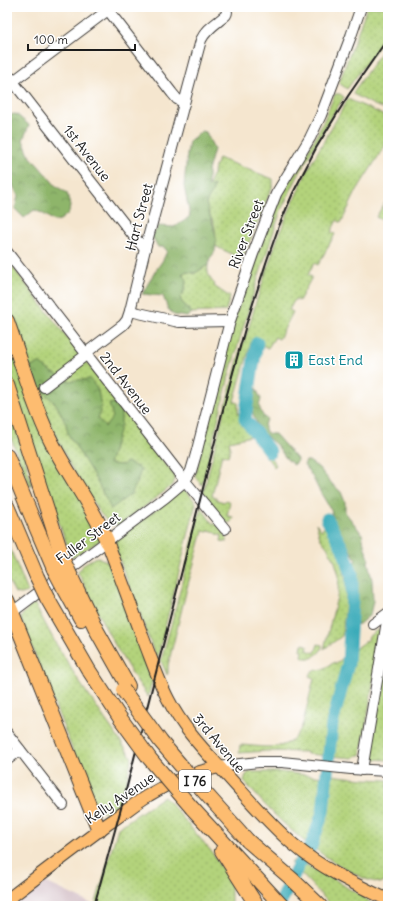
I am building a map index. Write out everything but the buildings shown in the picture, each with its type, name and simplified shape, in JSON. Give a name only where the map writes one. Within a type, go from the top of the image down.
[{"type":"highway","points":[[7,321],[38,413],[49,438],[95,515],[107,541]]},
{"type":"highway","points":[[7,385],[56,537],[59,565]]},
{"type":"highway","points":[[7,456],[31,515],[59,565]]},
{"type":"highway","name":"I 76","points":[[8,511],[47,598],[88,669],[120,718],[150,759],[192,808],[282,906]]},
{"type":"highway","name":"I 76","points":[[59,565],[67,583],[97,631],[125,688],[161,742],[248,840],[272,860],[308,902]]},
{"type":"highway","points":[[9,610],[99,830]]},
{"type":"highway","points":[[192,808],[239,876],[257,906]]},
{"type":"highway","points":[[308,902],[320,906]]},
{"type":"main road","name":"3rd Avenue","points":[[107,541],[156,672],[168,700],[188,731],[271,824],[294,845],[309,857],[348,881],[388,900]]},
{"type":"main road","name":"Kelly Avenue","points":[[7,900],[99,830],[149,795],[168,784],[192,774],[219,767]]},
{"type":"street","name":"Hart Street","points":[[44,387],[86,355],[91,349],[123,325],[127,320],[201,40],[207,30],[227,13],[225,7]]},
{"type":"street","name":"River Street","points":[[185,481],[191,471],[230,321],[252,254],[276,194],[310,138],[320,115],[351,36],[358,8]]},
{"type":"street","points":[[9,81],[110,9],[172,93],[177,99],[184,103]]},
{"type":"street","name":"1st Avenue","points":[[9,81],[145,249]]},
{"type":"street","name":"2nd Avenue","points":[[7,252],[185,481],[225,529]]},
{"type":"street","points":[[130,311],[178,322],[230,321]]},
{"type":"street","name":"Fuller Street","points":[[9,610],[107,541],[185,481]]},
{"type":"street","points":[[373,624],[388,614]]},
{"type":"street","points":[[362,770],[388,614]]},
{"type":"street","points":[[7,732],[64,805]]},
{"type":"street","points":[[7,760],[20,750]]},
{"type":"street","name":"Kelly Avenue","points":[[219,767],[259,762],[282,762],[362,770],[388,771]]},
{"type":"shaded area","points":[[43,881],[94,905],[10,906]]},
{"type":"green space","points":[[367,7],[388,7],[388,34],[347,89],[339,83]]},
{"type":"green space","points":[[388,42],[388,110],[374,105],[353,94]]},
{"type":"green space","points":[[335,94],[340,94],[344,97],[299,174],[281,210],[255,288],[230,372],[202,485],[195,477],[229,333],[268,224],[287,184],[294,175],[321,127]]},
{"type":"green space","points":[[348,99],[388,118],[388,141],[357,190],[341,223],[337,220],[331,232],[335,234],[318,265],[314,263],[308,275],[312,277],[299,301],[295,299],[289,310],[293,312],[279,339],[275,337],[268,348],[252,340],[234,401],[238,403],[238,413],[276,465],[274,467],[251,436],[229,441],[230,449],[228,456],[222,454],[212,496],[217,500],[224,502],[226,500],[230,502],[227,516],[233,517],[231,522],[227,523],[203,494],[241,349],[278,237],[289,211],[308,169]]},
{"type":"green space","points":[[16,114],[29,125],[23,140],[29,155],[56,186],[67,193],[70,205],[69,213],[60,220],[54,221],[42,213],[34,210],[24,218],[15,209],[18,196],[7,174],[7,115]]},
{"type":"green space","points":[[202,131],[206,132],[214,149],[208,171],[208,187],[214,185],[212,193],[206,203],[215,232],[216,244],[215,251],[210,258],[208,265],[195,273],[185,272],[182,274],[187,279],[183,294],[180,297],[181,301],[192,313],[187,317],[174,315],[168,309],[163,296],[142,294],[167,251],[164,247],[158,247],[152,237],[158,226],[174,227],[190,216],[184,186],[187,155],[189,141]]},
{"type":"green space","points":[[218,158],[273,179],[273,185],[242,259],[215,246],[215,227],[208,213],[206,200]]},
{"type":"green space","points":[[388,198],[388,223],[376,217]]},
{"type":"green space","points":[[7,260],[174,475],[175,479],[173,485],[120,525],[113,525],[108,522],[100,513],[70,465],[33,387],[7,307]]},
{"type":"green space","points":[[208,265],[209,276],[215,284],[214,286],[230,297],[226,310],[191,313],[181,301],[180,297],[183,294],[187,279],[182,274],[185,272],[195,273]]},
{"type":"green space","points":[[7,336],[100,533],[100,541],[72,558],[42,477],[7,368]]},
{"type":"green space","points":[[39,363],[50,371],[69,381],[90,379],[98,390],[101,407],[98,419],[105,427],[113,417],[109,404],[115,403],[121,410],[121,424],[109,464],[123,465],[127,462],[141,469],[137,483],[131,494],[111,509],[94,476],[68,434],[66,424],[56,404],[36,385],[31,367]]},
{"type":"green space","points":[[255,386],[261,399],[259,406],[262,414],[267,420],[264,424],[266,432],[275,434],[297,459],[297,462],[294,465],[261,431],[256,421],[250,404],[250,394]]},
{"type":"green space","points":[[7,396],[32,485],[30,487],[7,428]]},
{"type":"green space","points":[[306,461],[309,461],[319,468],[341,492],[345,502],[345,512],[362,534],[369,558],[368,562],[372,580],[373,601],[370,615],[358,625],[354,617],[354,608],[357,595],[357,580],[353,566],[356,559],[334,522],[331,510],[312,476],[304,465]]},
{"type":"green space","points":[[184,490],[196,503],[157,660],[114,545],[115,540]]},
{"type":"green space","points":[[201,507],[212,523],[218,525],[222,530],[226,536],[227,542],[221,541],[222,536],[216,532],[209,530],[208,532],[203,531],[187,588],[168,665],[167,675],[161,661]]},
{"type":"green space","points":[[316,523],[321,530],[325,527],[338,550],[344,567],[346,587],[342,636],[324,649],[338,593],[339,575],[334,559],[320,538]]},
{"type":"green space","points":[[7,541],[28,592],[21,594],[15,593],[7,578]]},
{"type":"green space","points":[[96,557],[107,561],[118,584],[153,678],[148,697],[110,636],[78,572],[85,563]]},
{"type":"green space","points":[[34,603],[55,642],[80,683],[132,758],[121,799],[118,804],[106,812],[95,807],[21,619],[23,614]]},
{"type":"green space","points":[[377,630],[381,635],[361,755],[353,758],[307,754],[307,752],[266,751],[239,753],[240,745],[268,747],[285,744],[292,740],[298,733],[303,723],[314,678],[309,676],[311,672],[323,669],[335,662],[335,664],[369,639],[368,637]]},
{"type":"green space","points":[[388,639],[388,760],[371,759],[370,755]]},
{"type":"green space","points":[[302,644],[307,645],[307,650],[315,653],[318,644],[322,645],[322,647],[319,653],[312,658],[305,658],[302,656]]},
{"type":"green space","points":[[250,772],[281,772],[324,777],[320,817],[306,841],[304,841],[279,819],[244,781],[246,775]]},
{"type":"green space","points":[[331,775],[388,780],[388,880],[380,883],[365,879],[335,863],[315,849],[330,799]]},
{"type":"green space","points":[[164,796],[211,851],[228,878],[231,889],[231,906],[95,906],[118,828]]},
{"type":"green space","points":[[297,857],[315,871],[317,867],[349,889],[364,897],[374,906],[332,906],[291,863]]},
{"type":"waterway","points":[[257,343],[245,419],[270,452]]},
{"type":"waterway","points":[[279,906],[298,866],[311,846],[323,812],[332,724],[348,664],[352,574],[343,549],[327,519]]},
{"type":"railway","points":[[94,906],[125,794],[226,398],[246,325],[267,260],[293,193],[316,148],[348,96],[388,38]]},
{"type":"place","name":"East End","points":[[294,360]]}]
